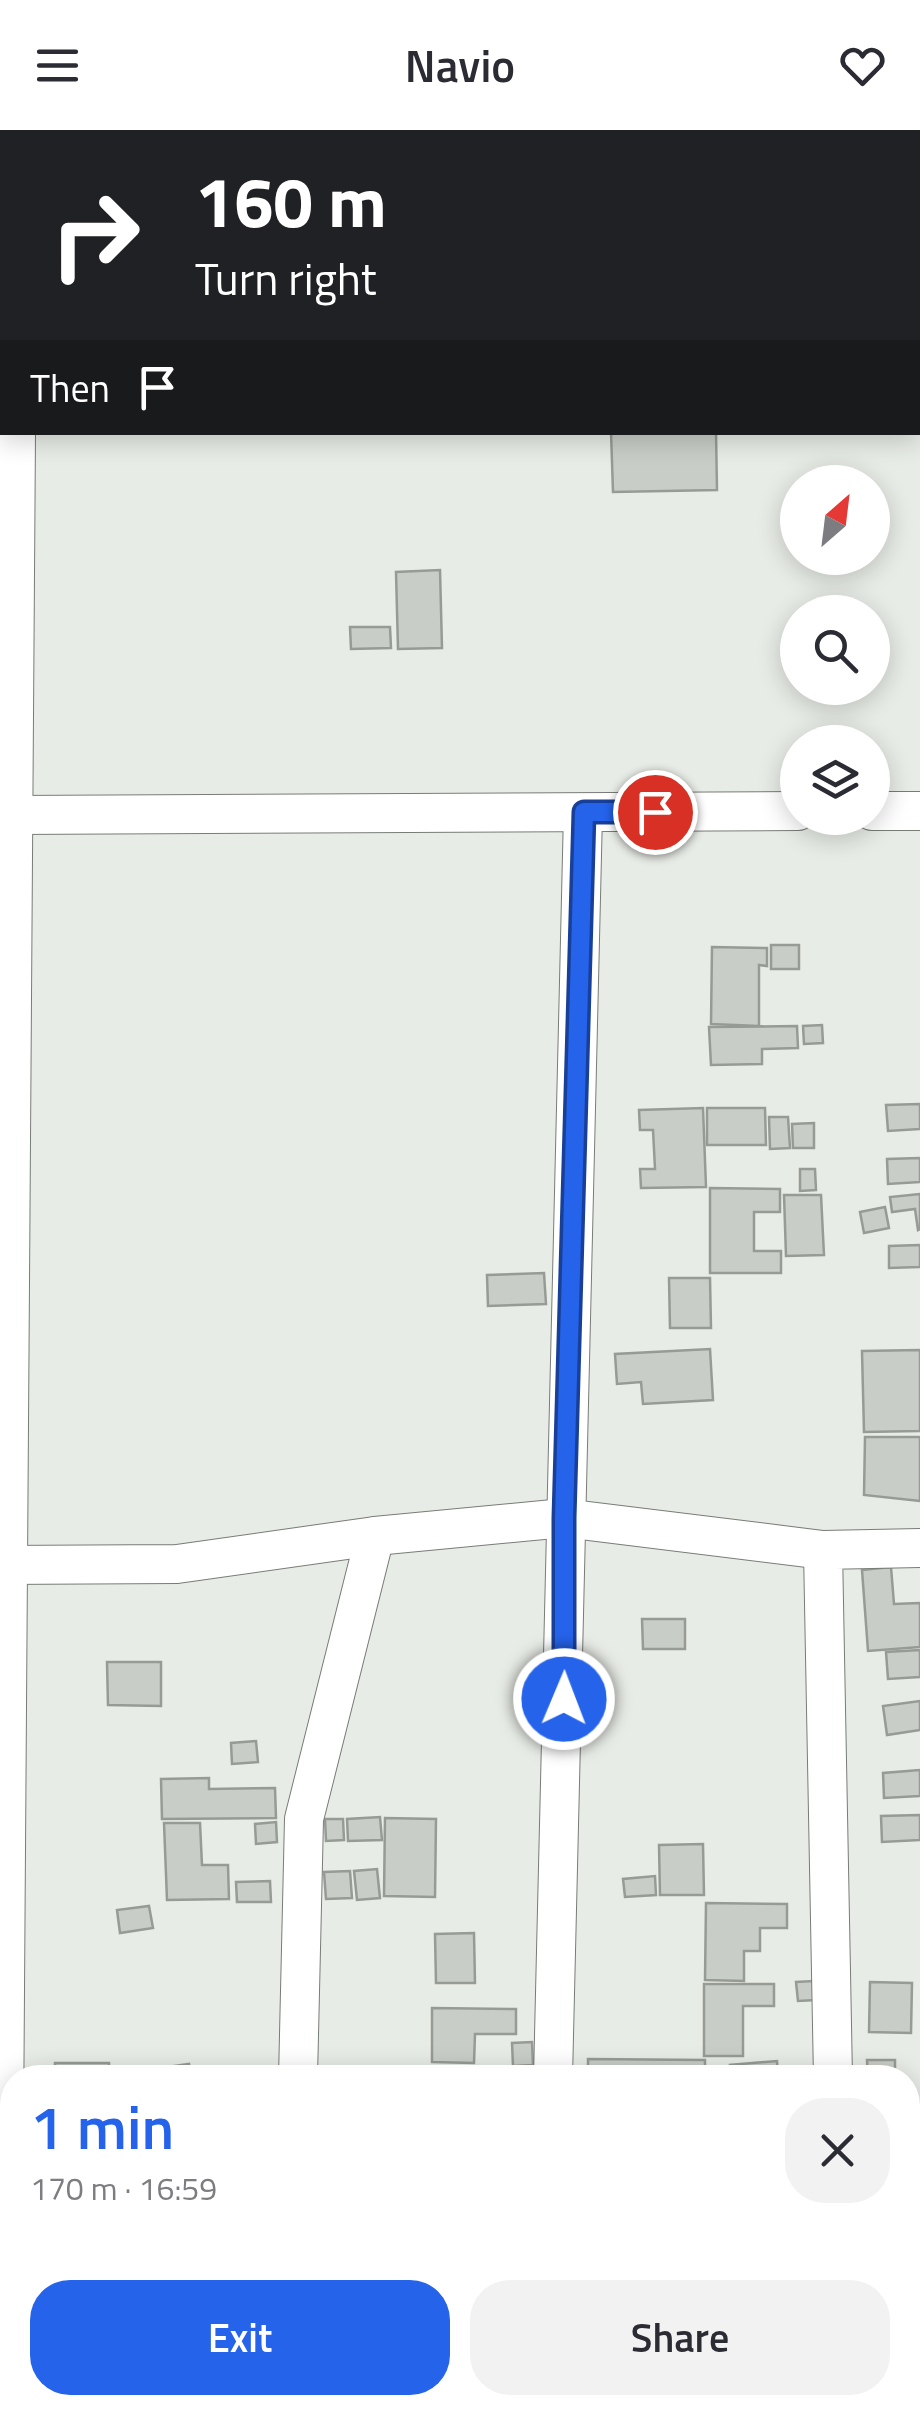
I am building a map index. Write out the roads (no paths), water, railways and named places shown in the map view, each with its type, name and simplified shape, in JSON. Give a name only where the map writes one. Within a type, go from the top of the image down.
[{"type":"street","points":[[5,2065],[4,1566],[16,435]]},
{"type":"street","points":[[890,811],[920,811]]},
{"type":"street","points":[[553,2065],[584,812]]},
{"type":"street","points":[[13,815],[780,812]]},
{"type":"street","points":[[4,1566],[176,1564],[375,1536],[564,1518],[822,1550],[920,1548]]},
{"type":"street","points":[[298,2065],[304,1819],[375,1536]]},
{"type":"street","points":[[822,1550],[833,2065]]}]
